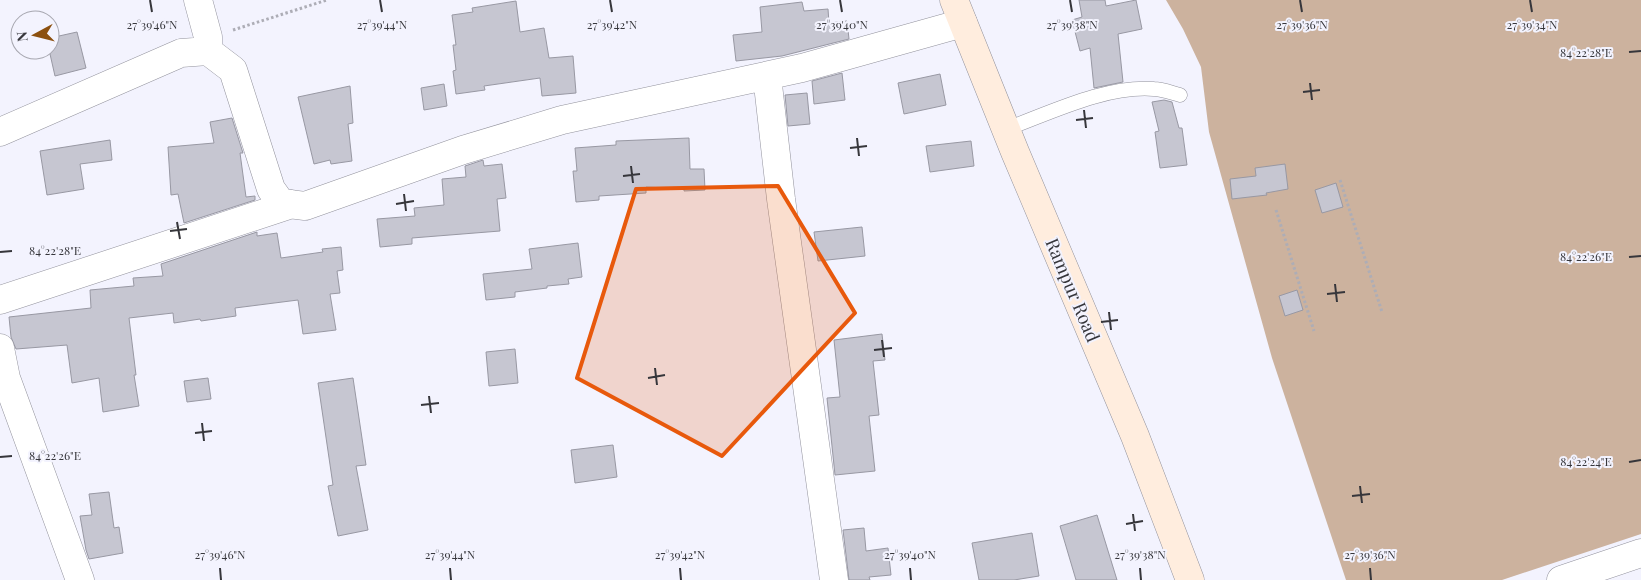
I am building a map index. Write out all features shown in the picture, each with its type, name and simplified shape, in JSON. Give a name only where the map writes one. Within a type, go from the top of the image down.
[{"type":"main road","name":"Rampur Road","points":[[959,11],[1006,129],[1135,436],[1190,580]]},
{"type":"street","points":[[198,0],[208,44],[233,70],[271,189],[281,203],[305,206],[463,150],[562,120],[802,68],[959,11]]},
{"type":"street","points":[[0,132],[181,53],[208,44]]},
{"type":"street","points":[[767,76],[834,580]]},
{"type":"street","points":[[0,300],[292,204]]},
{"type":"street","points":[[0,348],[6,378],[80,580]]},
{"type":"street","points":[[1561,580],[1641,553]]},
{"type":"lane","points":[[1006,129],[1102,94],[1139,89],[1155,89],[1180,95]]},
{"type":"path","points":[[208,44],[327,0]]},
{"type":"path","points":[[1340,180],[1382,312]]},
{"type":"path","points":[[1276,210],[1314,332]]},
{"type":"highlighted area","points":[[778,186],[855,313],[722,456],[577,378],[636,189]]},
{"type":"shaded area","points":[[1166,0],[1641,0],[1641,534],[1502,580],[1346,580],[1272,358],[1209,132],[1201,67],[1183,29]]},
{"type":"building","points":[[1079,0],[1105,0],[1106,6],[1136,0],[1142,29],[1118,34],[1123,82],[1094,88],[1090,48],[1080,51],[1072,20],[1082,17]]},
{"type":"building","points":[[516,1],[520,32],[544,28],[549,58],[573,56],[576,93],[542,96],[540,78],[484,86],[485,90],[456,94],[453,71],[456,70],[453,45],[456,45],[452,15],[473,12],[472,8]]},
{"type":"building","points":[[802,2],[804,11],[828,9],[829,23],[847,21],[849,39],[782,56],[736,61],[733,35],[762,32],[760,7]]},
{"type":"building","points":[[77,32],[86,68],[55,76],[51,60],[60,60],[60,36]]},
{"type":"building","points":[[842,73],[845,100],[814,104],[812,81]]},
{"type":"building","points":[[940,74],[946,105],[904,114],[898,83]]},
{"type":"building","points":[[444,84],[447,106],[424,110],[421,88]]},
{"type":"building","points":[[350,86],[353,123],[348,124],[352,161],[331,164],[330,160],[314,164],[298,97]]},
{"type":"building","points":[[807,93],[810,124],[788,126],[785,95]]},
{"type":"building","points":[[1164,100],[1172,102],[1179,128],[1182,128],[1187,165],[1160,168],[1155,132],[1159,131],[1152,102]]},
{"type":"building","points":[[232,118],[243,153],[240,153],[246,197],[255,196],[255,200],[184,223],[178,194],[171,195],[168,147],[214,143],[210,122]]},
{"type":"building","points":[[689,138],[690,169],[704,169],[705,190],[684,191],[684,189],[646,187],[646,193],[599,196],[599,200],[576,202],[573,171],[577,171],[575,148],[616,145],[616,141]]},
{"type":"building","points":[[110,140],[112,160],[80,164],[84,189],[47,195],[40,151]]},
{"type":"building","points":[[971,141],[974,166],[930,172],[926,146]]},
{"type":"building","points":[[483,160],[484,166],[502,164],[506,198],[497,199],[500,231],[412,238],[412,244],[380,247],[377,219],[415,216],[414,208],[444,205],[442,179],[466,177],[465,166]]},
{"type":"building","points":[[1285,164],[1288,189],[1266,193],[1267,195],[1232,199],[1230,179],[1256,176],[1255,168]]},
{"type":"building","points":[[1336,183],[1343,207],[1322,213],[1315,190]]},
{"type":"building","points":[[862,227],[865,256],[818,261],[814,232]]},
{"type":"building","points":[[257,232],[257,236],[277,233],[281,258],[323,252],[322,249],[341,247],[343,270],[337,271],[340,293],[330,294],[336,330],[303,334],[298,300],[235,308],[236,316],[201,321],[200,319],[174,323],[173,313],[129,318],[139,406],[103,412],[99,378],[72,383],[67,345],[16,349],[11,337],[9,317],[91,308],[90,290],[134,286],[133,278],[163,276],[161,264]]},
{"type":"building","points":[[578,243],[582,277],[568,279],[569,284],[515,292],[515,297],[486,300],[483,274],[532,269],[529,249]]},
{"type":"building","points":[[1297,290],[1303,310],[1285,316],[1279,296]]},
{"type":"building","points":[[882,334],[885,360],[873,361],[879,415],[869,416],[875,471],[835,475],[827,398],[840,397],[834,340]]},
{"type":"building","points":[[515,349],[518,383],[489,386],[486,352]]},
{"type":"building","points":[[208,378],[211,399],[187,402],[184,381]]},
{"type":"building","points":[[353,378],[366,465],[356,466],[368,530],[338,536],[328,486],[333,485],[318,383]]},
{"type":"building","points":[[613,445],[617,477],[575,483],[571,450]]},
{"type":"building","points":[[109,492],[114,528],[119,527],[123,553],[89,559],[80,516],[92,515],[89,494]]},
{"type":"building","points":[[1097,515],[1117,580],[1076,580],[1060,526]]},
{"type":"building","points":[[864,528],[866,551],[888,548],[891,575],[869,577],[870,580],[849,580],[843,530]]},
{"type":"building","points":[[1032,533],[1039,576],[1014,580],[979,580],[972,543]]}]
